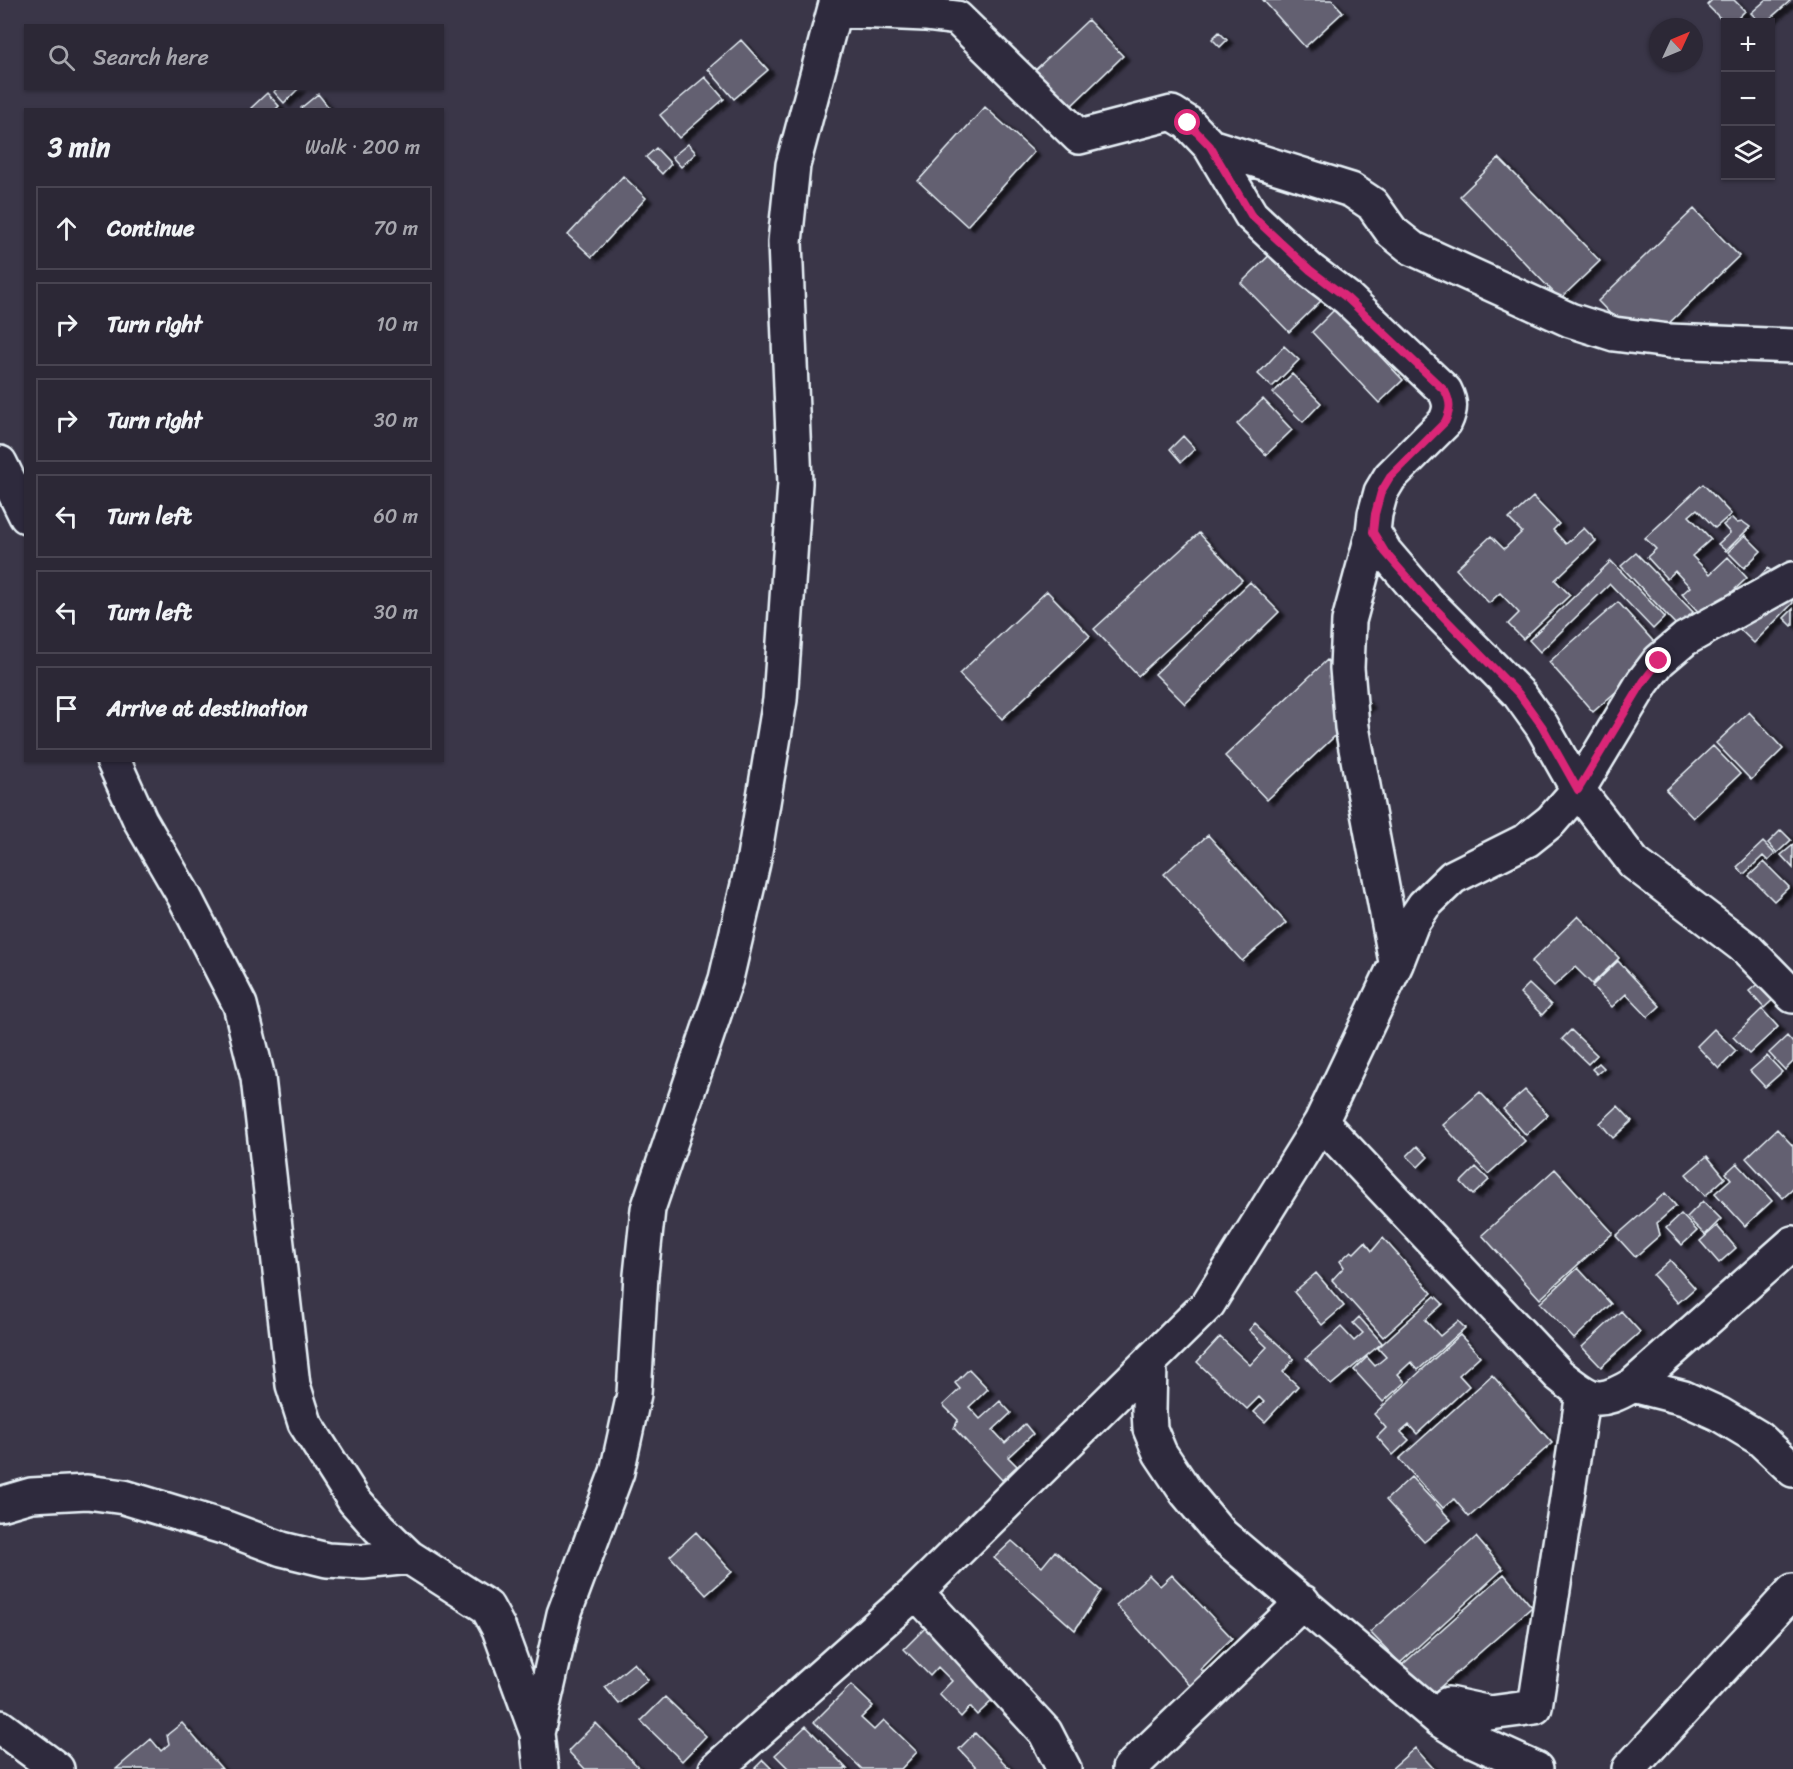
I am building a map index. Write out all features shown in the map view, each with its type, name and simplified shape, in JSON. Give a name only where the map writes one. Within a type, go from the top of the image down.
[{"type":"street","points":[[537,1733],[564,1614],[617,1472],[634,1394],[641,1275],[648,1209],[726,979],[753,863],[780,700],[795,483],[786,231],[793,165],[836,5],[957,18],[1079,137],[1172,113],[1188,123],[1210,146],[1251,215],[1310,270],[1347,298],[1445,391],[1450,401],[1450,411],[1445,422],[1390,477],[1381,492],[1373,532],[1349,621],[1347,668],[1352,727],[1396,964]]},
{"type":"street","points":[[1210,146],[1351,190],[1372,204],[1392,232],[1412,248],[1570,320],[1614,334],[1669,341],[1793,346]]},
{"type":"street","points":[[0,463],[24,512]]},
{"type":"street","points":[[1373,532],[1385,552],[1425,598],[1519,694],[1542,726],[1578,790],[1634,863],[1747,949],[1793,996]]},
{"type":"street","points":[[716,1769],[916,1592],[1208,1304],[1321,1122],[1396,964],[1412,923],[1424,905],[1453,877],[1527,840],[1551,821],[1578,790],[1643,682],[1659,661],[1685,639],[1793,579]]},
{"type":"street","points":[[114,762],[140,820],[184,896],[240,1005],[258,1078],[293,1385],[305,1424],[354,1500],[379,1528],[409,1557],[487,1607],[500,1629],[537,1733],[541,1769]]},
{"type":"street","points":[[1321,1122],[1560,1375],[1583,1393],[1600,1399],[1615,1396],[1633,1385],[1793,1244]]},
{"type":"street","points":[[1150,1361],[1150,1429],[1160,1453],[1186,1492],[1222,1534],[1440,1720],[1470,1739],[1536,1769]]},
{"type":"street","points":[[1633,1385],[1684,1398],[1719,1414],[1760,1438],[1793,1470]]},
{"type":"street","points":[[1440,1720],[1448,1704],[1490,1713],[1535,1707],[1583,1393]]},
{"type":"street","points":[[0,1504],[31,1495],[87,1492],[124,1497],[226,1528],[282,1549],[327,1560],[363,1562],[409,1557]]},
{"type":"street","points":[[1629,1769],[1793,1591]]},
{"type":"street","points":[[916,1592],[1045,1732],[1064,1769]]},
{"type":"street","points":[[1129,1769],[1303,1602]]},
{"type":"street","points":[[0,1727],[57,1769]]},
{"type":"building","points":[[1263,0],[1332,0],[1343,12],[1305,47]]},
{"type":"building","points":[[1712,0],[1734,0],[1745,11],[1738,18],[1721,19],[1707,5]]},
{"type":"building","points":[[1766,0],[1791,0],[1771,18],[1756,18],[1751,13]]},
{"type":"building","points":[[1088,20],[1123,56],[1067,110],[1032,73]]},
{"type":"building","points":[[1219,32],[1227,40],[1220,47],[1212,39]]},
{"type":"building","points":[[741,40],[768,70],[734,99],[708,69]]},
{"type":"building","points":[[705,77],[724,99],[679,138],[660,115]]},
{"type":"building","points":[[276,90],[297,90],[284,103],[274,92]]},
{"type":"building","points":[[267,93],[279,106],[277,108],[251,108]]},
{"type":"building","points":[[318,94],[329,108],[301,108]]},
{"type":"building","points":[[985,107],[1034,152],[967,226],[918,181]]},
{"type":"building","points":[[688,144],[696,153],[681,167],[672,157]]},
{"type":"building","points":[[656,148],[671,164],[662,174],[646,157]]},
{"type":"building","points":[[1499,158],[1600,261],[1560,299],[1460,196]]},
{"type":"building","points":[[623,176],[646,198],[592,257],[568,235]]},
{"type":"building","points":[[1694,209],[1739,256],[1643,348],[1598,301]]},
{"type":"building","points":[[1283,242],[1331,291],[1289,332],[1241,283]]},
{"type":"building","points":[[1335,309],[1403,380],[1379,403],[1312,332]]},
{"type":"building","points":[[1284,346],[1299,360],[1272,387],[1258,374]]},
{"type":"building","points":[[1292,374],[1321,403],[1303,422],[1273,393]]},
{"type":"building","points":[[1263,399],[1292,430],[1266,455],[1237,424]]},
{"type":"building","points":[[1183,436],[1195,449],[1181,462],[1170,449]]},
{"type":"building","points":[[1703,484],[1731,514],[1715,528],[1697,509],[1689,516],[1711,539],[1692,556],[1710,574],[1728,557],[1747,578],[1704,618],[1682,594],[1690,587],[1675,571],[1667,579],[1647,557],[1656,549],[1645,538]]},
{"type":"building","points":[[1533,497],[1559,524],[1553,530],[1566,544],[1584,528],[1596,541],[1555,580],[1570,595],[1523,639],[1508,624],[1519,613],[1500,593],[1489,603],[1456,569],[1491,536],[1504,549],[1522,532],[1509,519]]},
{"type":"building","points":[[1732,518],[1737,523],[1743,522],[1750,527],[1726,551],[1718,544],[1730,533],[1723,525]]},
{"type":"building","points":[[1199,533],[1242,580],[1138,676],[1094,629]]},
{"type":"building","points":[[1745,535],[1761,551],[1744,568],[1728,552]]},
{"type":"building","points":[[1636,553],[1693,612],[1678,627],[1621,566]]},
{"type":"building","points":[[1611,561],[1665,617],[1653,629],[1610,584],[1540,652],[1529,640]]},
{"type":"building","points":[[1768,568],[1793,592],[1793,603],[1754,643],[1723,613]]},
{"type":"building","points":[[1250,582],[1279,612],[1185,704],[1155,674]]},
{"type":"building","points":[[1047,591],[1090,636],[1002,719],[959,674]]},
{"type":"building","points":[[1618,602],[1662,651],[1593,712],[1549,662]]},
{"type":"building","points":[[1793,609],[1793,625],[1792,626],[1784,618]]},
{"type":"building","points":[[1327,660],[1369,704],[1267,800],[1225,756]]},
{"type":"building","points":[[1749,712],[1783,749],[1751,780],[1716,743]]},
{"type":"building","points":[[1713,746],[1740,774],[1693,818],[1666,790]]},
{"type":"building","points":[[1781,830],[1791,840],[1777,853],[1768,843]]},
{"type":"building","points":[[1208,835],[1286,923],[1242,961],[1164,874]]},
{"type":"building","points":[[1763,842],[1775,854],[1768,861],[1763,856],[1744,874],[1737,867]]},
{"type":"building","points":[[1793,845],[1793,868],[1781,855]]},
{"type":"building","points":[[1764,862],[1789,887],[1774,901],[1749,876]]},
{"type":"building","points":[[1578,916],[1619,958],[1592,984],[1575,967],[1554,986],[1531,962]]},
{"type":"building","points":[[1618,961],[1660,1006],[1648,1017],[1626,994],[1612,1007],[1592,986]]},
{"type":"building","points":[[1766,977],[1780,993],[1764,1008],[1749,991]]},
{"type":"building","points":[[1529,984],[1551,1005],[1542,1015],[1520,993]]},
{"type":"building","points":[[1762,1009],[1778,1027],[1749,1054],[1733,1037]]},
{"type":"building","points":[[1714,1029],[1736,1051],[1719,1069],[1697,1046]]},
{"type":"building","points":[[1571,1030],[1597,1055],[1588,1064],[1562,1039]]},
{"type":"building","points":[[1787,1036],[1793,1043],[1793,1062],[1785,1070],[1769,1053]]},
{"type":"building","points":[[1767,1056],[1782,1072],[1765,1087],[1750,1071]]},
{"type":"building","points":[[1599,1063],[1604,1068],[1597,1074],[1592,1069]]},
{"type":"building","points":[[1525,1090],[1548,1115],[1526,1135],[1503,1109]]},
{"type":"building","points":[[1480,1092],[1525,1141],[1488,1174],[1443,1125]]},
{"type":"building","points":[[1618,1106],[1632,1121],[1613,1138],[1600,1123]]},
{"type":"building","points":[[1777,1129],[1793,1146],[1793,1189],[1783,1198],[1746,1158]]},
{"type":"building","points":[[1417,1146],[1428,1157],[1418,1167],[1407,1156]]},
{"type":"building","points":[[1707,1156],[1725,1178],[1705,1196],[1686,1174]]},
{"type":"building","points":[[1737,1163],[1772,1201],[1745,1226],[1715,1193],[1731,1179],[1726,1173]]},
{"type":"building","points":[[1476,1167],[1489,1180],[1473,1195],[1461,1182]]},
{"type":"building","points":[[1555,1169],[1613,1233],[1540,1299],[1482,1235]]},
{"type":"building","points":[[1665,1193],[1676,1206],[1657,1223],[1660,1235],[1635,1257],[1616,1236]]},
{"type":"building","points":[[1703,1201],[1721,1219],[1705,1235],[1687,1217]]},
{"type":"building","points":[[1681,1214],[1697,1231],[1682,1245],[1666,1228]]},
{"type":"building","points":[[1717,1226],[1736,1248],[1719,1263],[1700,1241]]},
{"type":"building","points":[[1383,1238],[1432,1293],[1383,1337],[1332,1280],[1344,1267],[1340,1261],[1351,1251],[1354,1253],[1365,1242],[1372,1251]]},
{"type":"building","points":[[1670,1260],[1695,1288],[1678,1303],[1653,1275]]},
{"type":"building","points":[[1578,1268],[1611,1304],[1574,1339],[1540,1303]]},
{"type":"building","points":[[1316,1273],[1344,1306],[1322,1325],[1294,1292]]},
{"type":"building","points":[[1435,1296],[1443,1304],[1425,1320],[1440,1336],[1458,1321],[1465,1328],[1418,1370],[1411,1362],[1398,1374],[1405,1382],[1383,1402],[1354,1370],[1367,1357],[1375,1366],[1386,1357],[1378,1348]]},
{"type":"building","points":[[1621,1311],[1640,1332],[1601,1367],[1582,1347]]},
{"type":"building","points":[[1359,1317],[1382,1343],[1331,1385],[1306,1358],[1341,1327],[1354,1341],[1363,1333],[1353,1323]]},
{"type":"building","points":[[1255,1323],[1294,1359],[1283,1372],[1298,1386],[1265,1422],[1254,1412],[1264,1402],[1259,1397],[1247,1409],[1197,1362],[1220,1337],[1250,1365],[1267,1347],[1249,1330]]},
{"type":"building","points":[[1460,1335],[1480,1356],[1459,1375],[1469,1386],[1417,1434],[1409,1425],[1401,1432],[1409,1440],[1393,1455],[1377,1437],[1386,1428],[1374,1414]]},
{"type":"building","points":[[969,1369],[988,1389],[969,1407],[980,1419],[1000,1401],[1011,1413],[993,1430],[1005,1443],[1025,1424],[1033,1434],[1008,1457],[1017,1466],[1002,1480],[954,1428],[958,1420],[943,1405],[960,1389],[955,1383]]},
{"type":"building","points":[[1492,1375],[1552,1443],[1469,1517],[1454,1499],[1443,1508],[1399,1459]]},
{"type":"building","points":[[1411,1477],[1451,1520],[1424,1542],[1386,1500]]},
{"type":"building","points":[[696,1532],[732,1572],[706,1595],[670,1556]]},
{"type":"building","points":[[1476,1537],[1503,1569],[1400,1663],[1370,1632]]},
{"type":"building","points":[[1012,1541],[1042,1567],[1055,1551],[1101,1591],[1075,1630],[994,1558]]},
{"type":"building","points":[[1504,1574],[1532,1607],[1430,1696],[1402,1665]]},
{"type":"building","points":[[1149,1575],[1160,1586],[1172,1575],[1232,1638],[1201,1669],[1210,1679],[1196,1692],[1116,1605]]},
{"type":"building","points":[[929,1624],[995,1698],[977,1715],[970,1707],[961,1717],[939,1694],[952,1681],[938,1667],[930,1676],[904,1649]]},
{"type":"building","points":[[634,1663],[648,1680],[619,1704],[605,1687]]},
{"type":"building","points":[[851,1685],[873,1706],[861,1718],[874,1730],[884,1720],[917,1752],[901,1769],[862,1769],[814,1722]]},
{"type":"building","points":[[665,1697],[706,1736],[682,1761],[641,1721]]},
{"type":"building","points":[[182,1723],[222,1769],[116,1769],[151,1739],[161,1751],[169,1744],[167,1735]]},
{"type":"building","points":[[596,1723],[640,1769],[585,1769],[568,1751]]},
{"type":"building","points":[[806,1726],[847,1769],[789,1769],[775,1755]]},
{"type":"building","points":[[975,1733],[1010,1769],[978,1769],[959,1749]]},
{"type":"building","points":[[1415,1748],[1434,1769],[1391,1769]]},
{"type":"building","points":[[763,1760],[772,1769],[754,1769]]},
{"type":"route","points":[[1188,123],[1210,146],[1251,215],[1310,270],[1347,298],[1445,391],[1450,401],[1450,411],[1445,422],[1390,477],[1381,492],[1373,532],[1385,552],[1425,598],[1519,694],[1542,726],[1578,790],[1643,682],[1659,661]]}]
